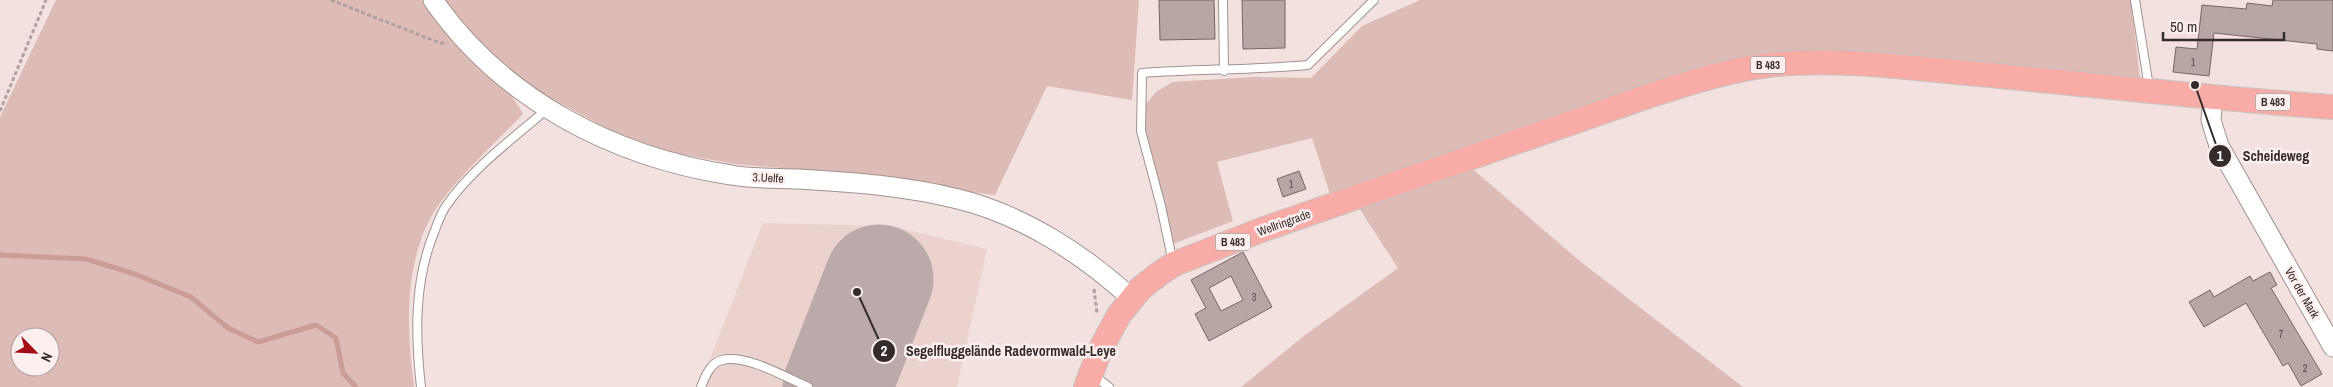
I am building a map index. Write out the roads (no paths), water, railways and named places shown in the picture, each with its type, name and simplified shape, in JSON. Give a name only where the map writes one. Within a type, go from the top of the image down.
[{"type":"main road","name":"Wellringrade","points":[[1095,383],[1109,331],[1132,298],[1158,274],[1174,264],[1264,229],[1651,95],[1715,75],[1768,65],[1814,63],[1890,66],[2149,92]]},
{"type":"main road","name":"B 483","points":[[2149,92],[2333,107]]},
{"type":"street","name":"3.Uelfe","points":[[433,0],[459,34],[478,54],[547,109],[593,134],[624,148],[667,162],[732,175],[902,188],[960,199],[1011,217],[1046,236],[1079,256],[1111,279],[1132,298]]},
{"type":"street","name":"Vor der Mark","points":[[2213,97],[2211,120],[2214,134],[2333,347]]},
{"type":"lane","points":[[1223,0],[1224,71]]},
{"type":"lane","points":[[1174,264],[1156,183],[1141,131],[1142,72],[1192,69],[1224,71],[1308,65],[1374,0]]},
{"type":"lane","points":[[2136,0],[2149,92]]},
{"type":"lane","points":[[421,387],[417,350],[418,300],[425,253],[445,207],[477,170],[547,109]]},
{"type":"lane","points":[[701,387],[707,371],[720,360],[739,360],[808,387]]},
{"type":"waterway","points":[[0,255],[86,259],[132,273],[191,297],[228,328],[258,342],[316,325],[336,338],[343,373],[356,387]]},
{"type":"place","name":"Scheideweg","points":[[2195,85]]},
{"type":"place","name":"Segelfluggelände Radevormwald-Leye","points":[[857,292]]}]
